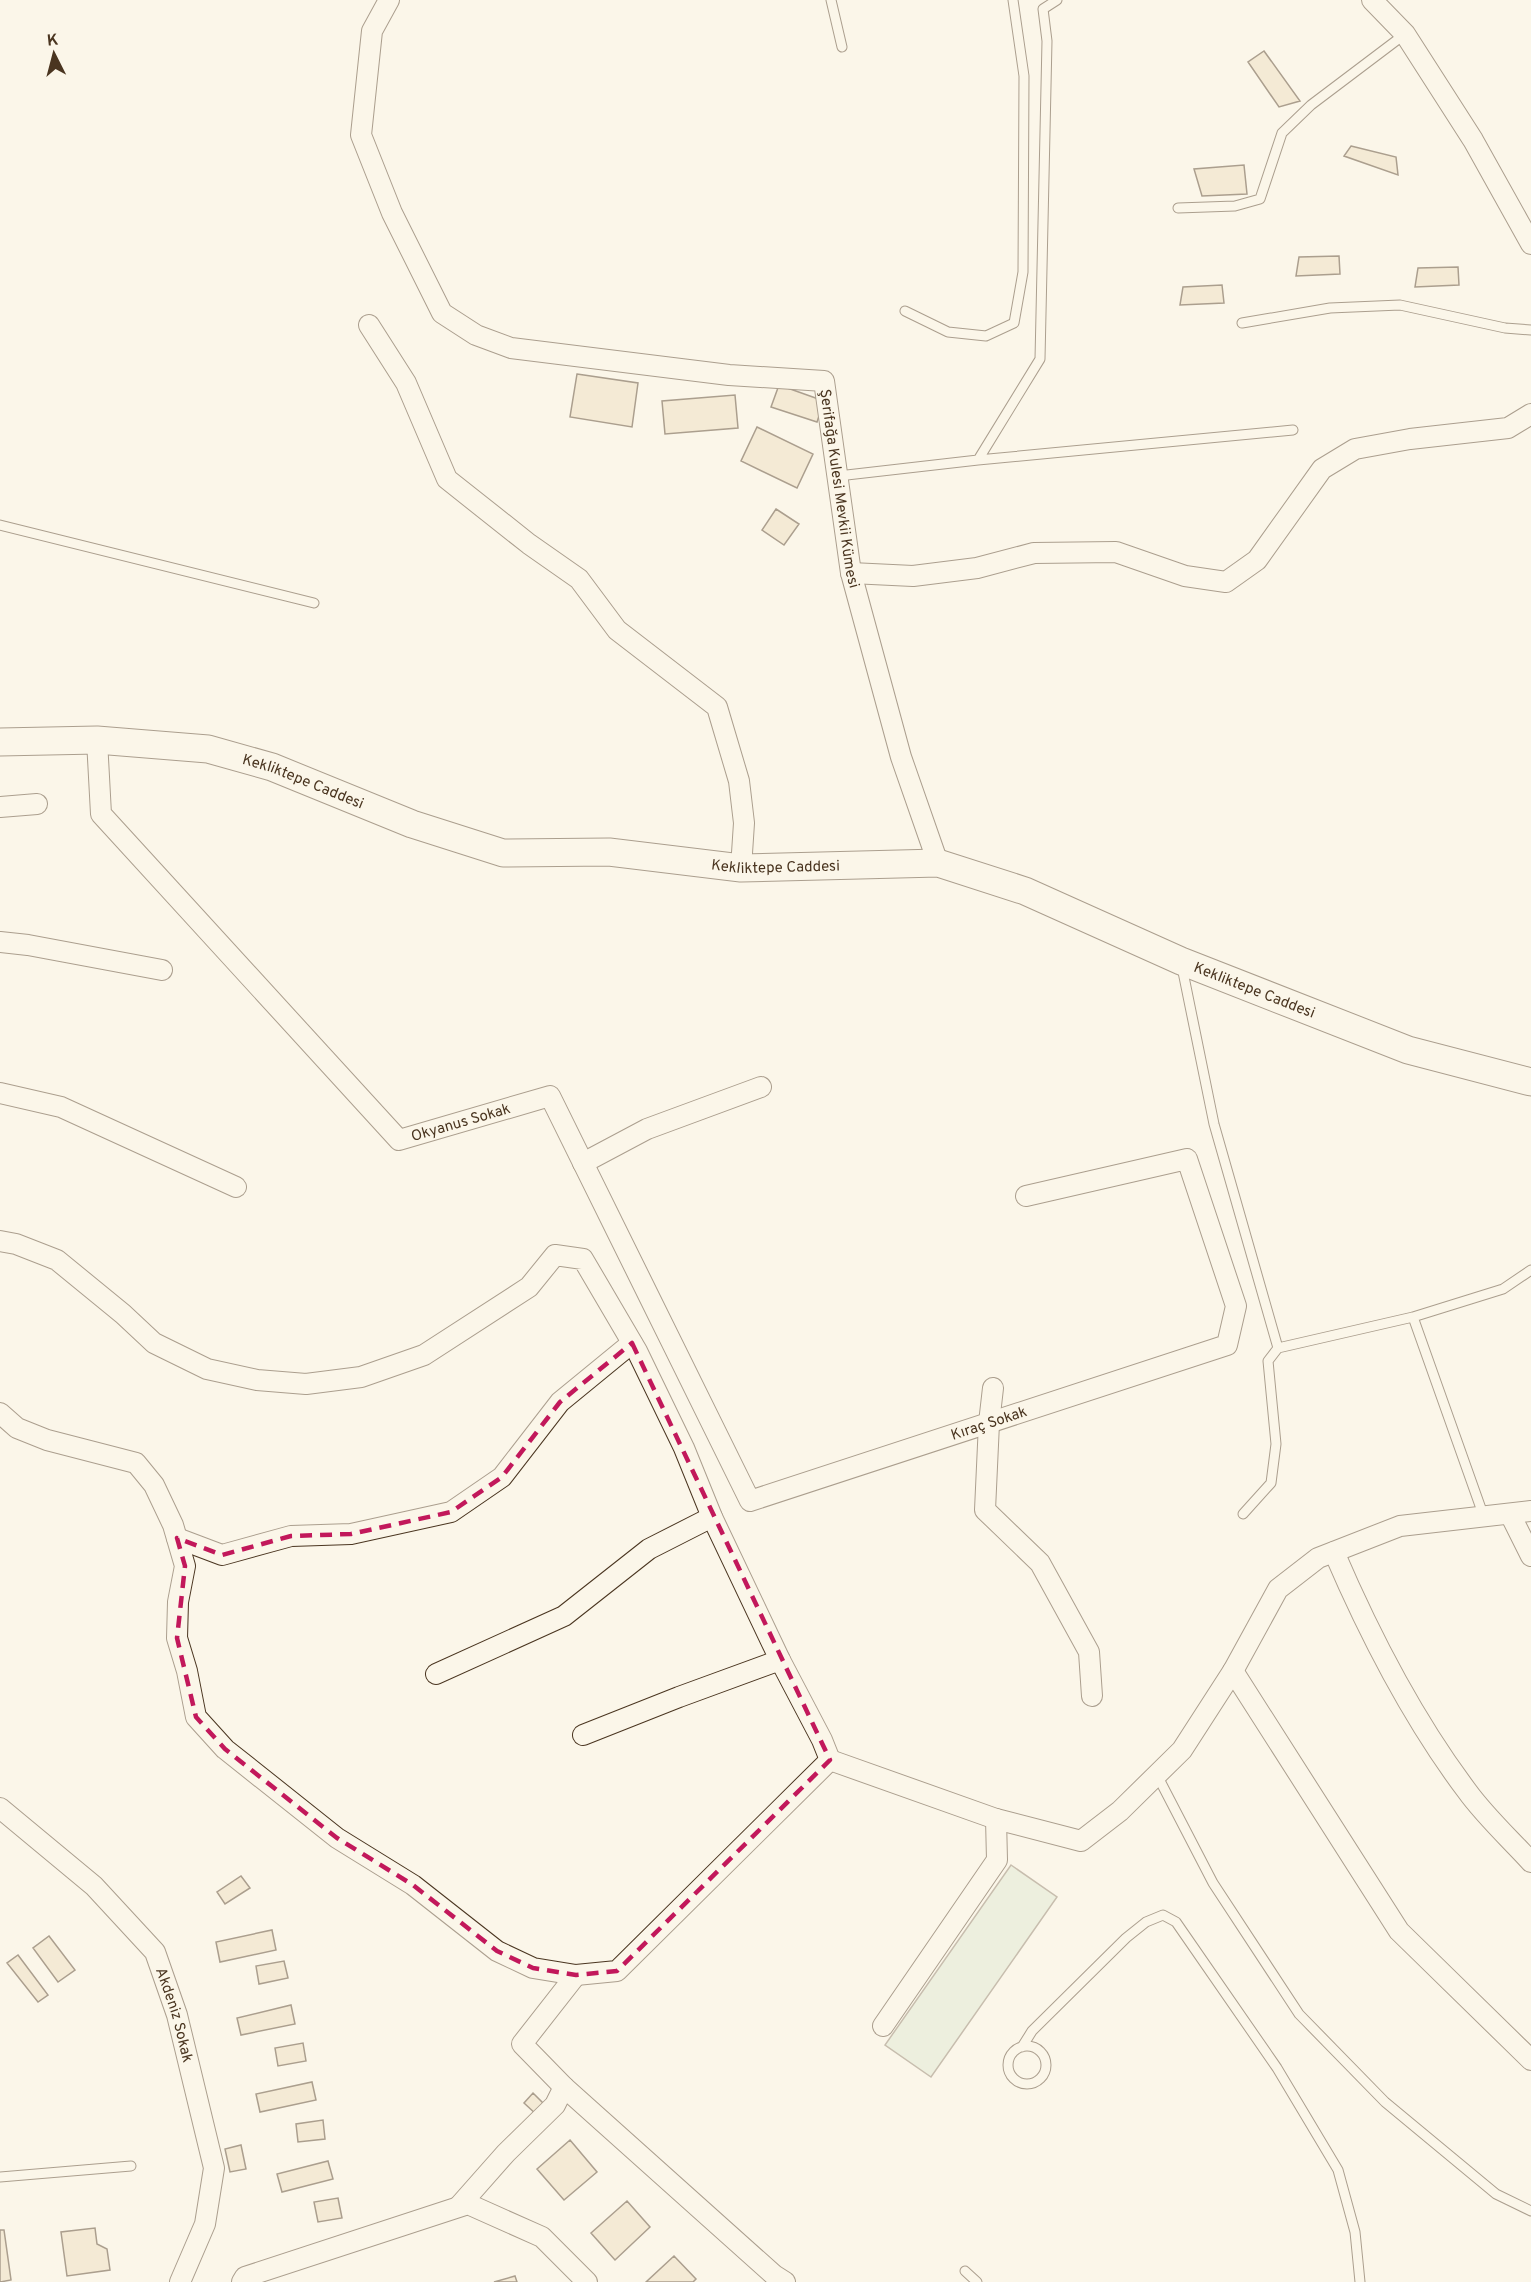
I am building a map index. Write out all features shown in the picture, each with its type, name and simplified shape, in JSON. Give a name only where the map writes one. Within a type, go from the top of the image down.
[{"type":"street","name":"Şerifağa Kulesi Mevkii Kümesi","points":[[389,0],[372,31],[361,135],[392,213],[442,313],[476,335],[511,348],[729,375],[825,381],[851,573],[901,757],[938,862]]},
{"type":"street","points":[[1372,0],[1405,34],[1473,140],[1530,239]]},
{"type":"street","points":[[369,325],[406,383],[447,479],[529,544],[579,579],[617,630],[717,707],[738,781],[744,823],[741,868]]},
{"type":"street","points":[[851,573],[913,576],[977,568],[1034,553],[1116,552],[1185,576],[1227,582],[1257,560],[1322,469],[1355,449],[1410,439],[1508,428],[1531,414]]},
{"type":"street","name":"Kekliktepe Caddesi","points":[[0,741],[97,740],[208,749],[272,767],[412,824],[503,853],[609,852],[741,868],[938,862],[1025,891],[1181,961],[1408,1050],[1531,1082]]},
{"type":"street","name":"Okyanus Sokak","points":[[97,740],[101,814],[399,1140],[550,1096],[750,1501]]},
{"type":"street","points":[[0,807],[37,804]]},
{"type":"street","points":[[0,942],[28,945],[162,970]]},
{"type":"street","points":[[583,1163],[647,1129],[761,1087]]},
{"type":"street","points":[[0,1093],[61,1107],[236,1187]]},
{"type":"street","name":"Kıraç Sokak","points":[[750,1501],[1227,1345],[1236,1306],[1187,1159],[1026,1196]]},
{"type":"street","points":[[0,1241],[16,1244],[57,1260],[123,1314],[154,1343],[207,1369],[257,1380],[306,1384],[361,1377],[424,1355],[529,1287],[555,1255],[583,1258],[633,1343],[684,1448],[712,1517],[830,1760],[996,1819],[1081,1841],[1120,1811],[1182,1750],[1233,1671],[1278,1589],[1318,1558],[1400,1526],[1531,1511]]},
{"type":"street","points":[[177,1538],[222,1555],[291,1536],[351,1534],[451,1512],[502,1477],[560,1402],[633,1343]]},
{"type":"street","points":[[993,1388],[985,1510],[1040,1563],[1089,1652],[1092,1696]]},
{"type":"street","points":[[0,1413],[17,1428],[47,1440],[136,1463],[154,1485],[177,1538],[185,1566],[178,1602],[177,1638],[187,1671],[196,1717],[225,1749],[337,1838],[412,1885],[497,1951],[533,1968],[576,1975],[617,1971],[830,1760]]},
{"type":"street","points":[[1510,1514],[1531,1556]]},
{"type":"street","points":[[436,1674],[564,1616],[649,1549],[712,1517]]},
{"type":"street","points":[[1334,1552],[1356,1604],[1403,1693],[1467,1792],[1531,1862]]},
{"type":"street","points":[[583,1735],[780,1660]]},
{"type":"street","points":[[1233,1671],[1399,1931],[1531,2060]]},
{"type":"street","name":"Akdeniz Sokak","points":[[0,1808],[94,1886],[155,1952],[177,2015],[214,2168],[205,2224],[180,2282]]},
{"type":"street","points":[[883,2026],[997,1860],[996,1819]]},
{"type":"street","points":[[576,1975],[522,2044],[564,2087],[774,2275],[785,2282]]},
{"type":"street","points":[[460,2205],[506,2153],[555,2105],[564,2087]]},
{"type":"street","points":[[242,2282],[245,2277],[468,2204],[542,2236],[587,2282]]},
{"type":"lane","points":[[831,0],[842,47]]},
{"type":"lane","points":[[905,310],[948,332],[986,336],[1014,323],[1023,272],[1024,76],[1013,0]]},
{"type":"lane","points":[[978,460],[1040,359],[1047,41],[1043,9],[1057,0]]},
{"type":"lane","points":[[1178,208],[1235,206],[1260,199],[1282,133],[1311,105],[1405,34]]},
{"type":"lane","points":[[1242,323],[1330,308],[1400,305],[1505,328],[1531,330]]},
{"type":"lane","points":[[838,476],[978,460],[1293,430]]},
{"type":"lane","points":[[0,525],[314,603]]},
{"type":"lane","points":[[1181,961],[1214,1124],[1278,1348]]},
{"type":"lane","points":[[1243,1514],[1271,1483],[1276,1444],[1268,1361],[1278,1348],[1413,1317],[1503,1289],[1531,1270]]},
{"type":"lane","points":[[1413,1317],[1484,1517]]},
{"type":"lane","points":[[1157,1775],[1213,1882],[1299,2014],[1385,2102],[1496,2194],[1531,2211]]},
{"type":"lane","points":[[1022,2047],[1030,2046],[1037,2049],[1046,2062],[1042,2076],[1031,2084],[1018,2082],[1008,2071],[1010,2056],[1022,2047],[1032,2031],[1146,1922],[1163,1915],[1176,1922],[1276,2068],[1338,2170],[1355,2232],[1360,2282]]},
{"type":"lane","points":[[0,2177],[131,2166]]},
{"type":"lane","points":[[964,2271],[977,2282]]},
{"type":"highlighted area","points":[[632,1343],[830,1760],[617,1971],[576,1975],[533,1968],[497,1951],[413,1885],[337,1838],[225,1749],[196,1717],[177,1638],[185,1566],[177,1538],[222,1555],[291,1536],[351,1534],[451,1512],[502,1477],[560,1402]]},
{"type":"green space","points":[[1011,1865],[1057,1897],[931,2077],[885,2045]]},
{"type":"building","points":[[1264,51],[1300,101],[1279,107],[1248,62]]},
{"type":"building","points":[[1351,146],[1396,157],[1398,175],[1344,156]]},
{"type":"building","points":[[1244,165],[1247,194],[1202,196],[1194,169]]},
{"type":"building","points":[[1339,256],[1340,274],[1296,276],[1299,257]]},
{"type":"building","points":[[1458,267],[1459,285],[1415,287],[1418,268]]},
{"type":"building","points":[[1222,285],[1224,303],[1180,305],[1183,287]]},
{"type":"building","points":[[577,374],[638,383],[632,427],[570,417]]},
{"type":"building","points":[[779,385],[824,401],[817,422],[771,407]]},
{"type":"building","points":[[735,395],[738,428],[665,434],[662,401]]},
{"type":"building","points":[[757,427],[813,454],[797,488],[741,461]]},
{"type":"building","points":[[776,509],[799,524],[784,545],[762,530]]},
{"type":"building","points":[[241,1876],[250,1888],[225,1904],[217,1892]]},
{"type":"building","points":[[272,1930],[276,1950],[220,1962],[216,1942]]},
{"type":"building","points":[[49,1936],[75,1970],[58,1982],[33,1948]]},
{"type":"building","points":[[18,1955],[48,1995],[38,2002],[7,1963]]},
{"type":"building","points":[[284,1961],[288,1978],[259,1984],[256,1966]]},
{"type":"building","points":[[291,2005],[295,2024],[241,2035],[237,2018]]},
{"type":"building","points":[[303,2043],[306,2061],[278,2066],[275,2048]]},
{"type":"building","points":[[312,2082],[316,2100],[260,2112],[256,2094]]},
{"type":"building","points":[[533,2093],[546,2106],[537,2115],[524,2103]]},
{"type":"building","points":[[323,2120],[325,2139],[298,2142],[296,2124]]},
{"type":"building","points":[[570,2140],[597,2172],[564,2200],[537,2169]]},
{"type":"building","points":[[241,2145],[246,2169],[230,2172],[225,2149]]},
{"type":"building","points":[[328,2161],[333,2179],[282,2192],[277,2174]]},
{"type":"building","points":[[338,2198],[342,2218],[318,2222],[314,2202]]},
{"type":"building","points":[[627,2201],[650,2227],[615,2260],[591,2233]]},
{"type":"building","points":[[95,2228],[97,2244],[107,2249],[110,2270],[67,2276],[61,2232]]},
{"type":"building","points":[[0,2230],[4,2230],[11,2280],[0,2282]]},
{"type":"building","points":[[674,2256],[696,2279],[693,2282],[646,2282]]},
{"type":"building","points":[[515,2276],[517,2282],[494,2282]]}]
